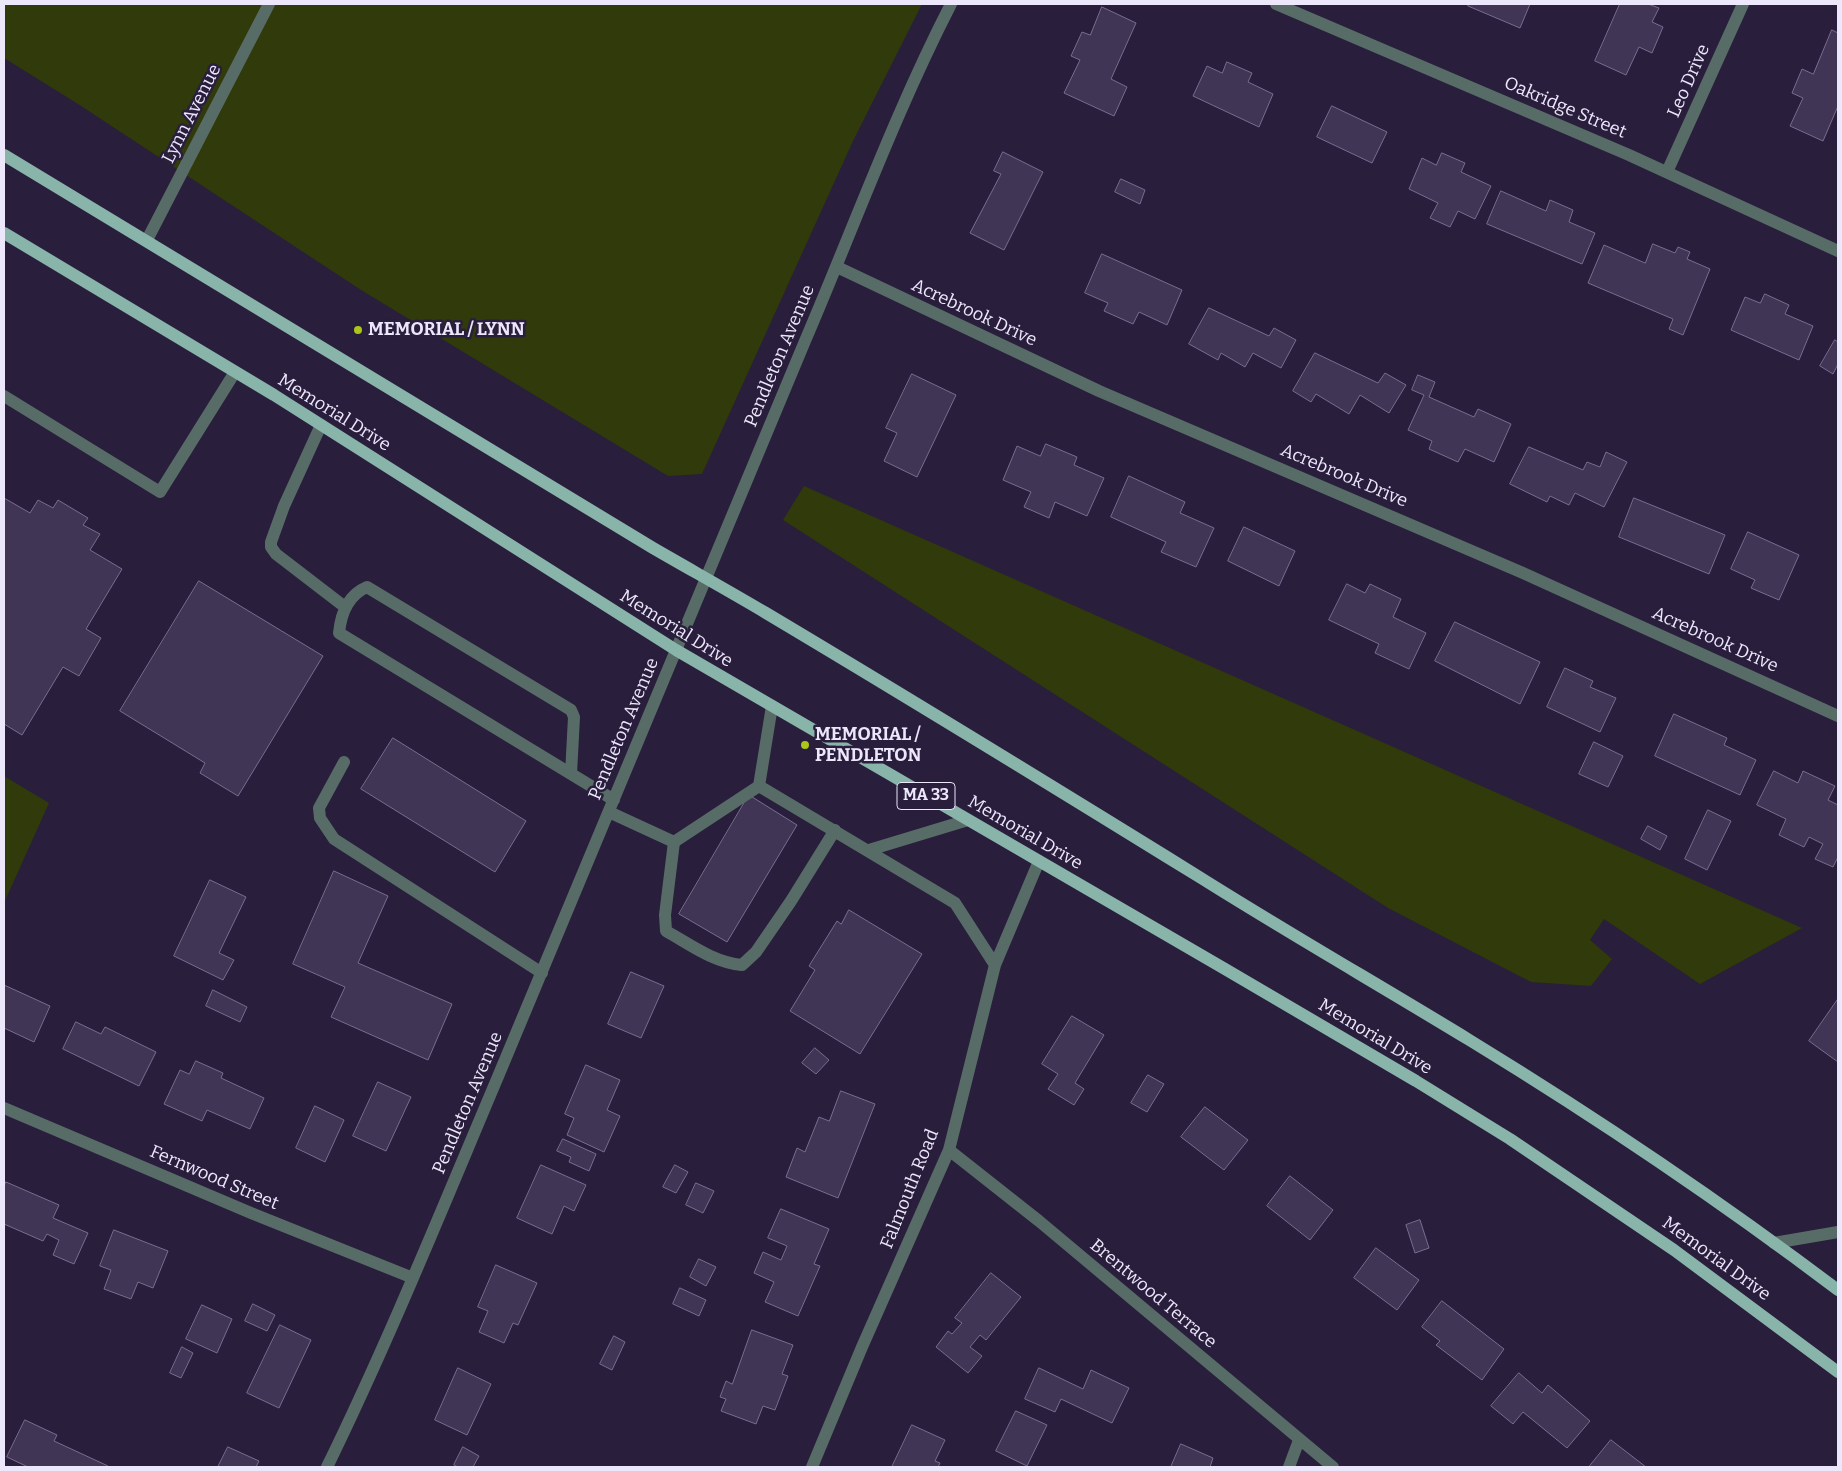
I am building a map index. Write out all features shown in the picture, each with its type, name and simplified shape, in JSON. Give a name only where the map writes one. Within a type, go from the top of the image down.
[{"type":"main road","points":[[4,155],[706,579],[970,736],[1258,914],[1470,1040],[1590,1117],[1774,1243],[1838,1290]]},
{"type":"main road","name":"Memorial Drive","points":[[4,233],[321,425],[676,650],[1416,1081],[1510,1139],[1674,1250],[1838,1372]]},
{"type":"street","name":"Lynn Avenue","points":[[147,240],[268,4]]},
{"type":"street","name":"Pendleton Avenue","points":[[327,1467],[412,1278],[542,973],[908,93],[951,4]]},
{"type":"street","name":"Oakridge Street","points":[[1276,4],[1667,172],[1838,251]]},
{"type":"street","name":"Leo Drive","points":[[1667,172],[1743,4]]},
{"type":"street","name":"Acrebrook Drive","points":[[837,267],[1099,391],[1523,573],[1838,716]]},
{"type":"street","points":[[4,396],[160,492],[235,372]]},
{"type":"street","points":[[321,425],[284,506],[271,542],[271,547],[276,554],[345,607]]},
{"type":"street","points":[[571,774],[574,717],[571,710],[367,587],[359,590],[345,607],[340,620],[340,633],[571,774],[614,800]]},
{"type":"street","points":[[772,706],[760,786],[674,842],[665,915],[666,930],[712,958],[731,964],[742,965],[756,952],[791,901],[835,830]]},
{"type":"street","points":[[344,762],[319,808],[320,818],[334,838],[542,973]]},
{"type":"street","points":[[760,786],[955,903],[996,965]]},
{"type":"street","points":[[609,812],[674,842]]},
{"type":"street","points":[[869,850],[968,820]]},
{"type":"street","name":"Falmouth Road","points":[[812,1467],[862,1347],[949,1150],[996,965],[1039,861]]},
{"type":"street","name":"Fernwood Street","points":[[4,1108],[251,1213],[412,1278]]},
{"type":"street","name":"Brentwood Terrace","points":[[949,1150],[1039,1221],[1333,1467]]},
{"type":"street","points":[[1774,1243],[1838,1232]]},
{"type":"street","points":[[1289,1467],[1299,1440]]},
{"type":"green space","points":[[4,4],[922,4],[853,141],[702,474],[668,476],[361,290],[78,104],[4,58]]},
{"type":"green space","points":[[804,486],[1802,928],[1700,984],[1604,919],[1590,940],[1612,959],[1591,986],[1531,982],[1388,908],[783,520]]},
{"type":"green space","points":[[4,776],[49,803],[4,903]]},
{"type":"building","points":[[1469,4],[1530,4],[1520,28],[1468,6]]},
{"type":"building","points":[[1620,4],[1648,4],[1659,8],[1652,22],[1663,27],[1652,53],[1639,47],[1626,75],[1595,61]]},
{"type":"building","points":[[1102,7],[1136,23],[1111,79],[1127,87],[1114,116],[1064,93],[1080,60],[1071,56],[1082,32],[1090,35]]},
{"type":"building","points":[[1832,30],[1838,33],[1838,106],[1823,141],[1790,126],[1803,98],[1792,93],[1802,69],[1813,74]]},
{"type":"building","points":[[1227,62],[1252,73],[1248,82],[1273,94],[1259,127],[1193,96],[1207,66],[1222,73]]},
{"type":"building","points":[[1332,106],[1387,132],[1372,163],[1317,137]]},
{"type":"building","points":[[1003,152],[1043,172],[1004,250],[970,233],[1001,174],[994,171]]},
{"type":"building","points":[[1442,153],[1465,163],[1461,172],[1491,186],[1475,219],[1458,211],[1450,227],[1430,218],[1438,203],[1409,189],[1422,158],[1436,165]]},
{"type":"building","points":[[1121,179],[1145,190],[1140,204],[1115,192]]},
{"type":"building","points":[[1501,191],[1546,211],[1550,200],[1573,210],[1569,222],[1595,233],[1582,264],[1487,224]]},
{"type":"building","points":[[1653,244],[1675,253],[1678,247],[1690,252],[1687,259],[1710,269],[1683,335],[1669,329],[1673,319],[1588,283],[1604,245],[1645,263]]},
{"type":"building","points":[[1102,254],[1182,290],[1167,325],[1139,312],[1133,324],[1104,311],[1108,303],[1085,293]]},
{"type":"building","points":[[1765,294],[1789,305],[1785,314],[1813,326],[1799,360],[1731,330],[1745,297],[1760,303]]},
{"type":"building","points":[[1209,308],[1269,336],[1274,328],[1296,340],[1281,368],[1253,353],[1245,367],[1221,353],[1218,360],[1189,344]]},
{"type":"building","points":[[1835,340],[1838,342],[1838,364],[1833,374],[1820,366]]},
{"type":"building","points":[[1315,353],[1378,383],[1385,373],[1406,385],[1389,413],[1360,395],[1349,414],[1316,394],[1311,402],[1293,391]]},
{"type":"building","points":[[912,374],[956,395],[917,477],[884,461],[897,433],[886,428]]},
{"type":"building","points":[[1418,375],[1435,382],[1429,397],[1474,417],[1478,409],[1511,424],[1494,462],[1465,449],[1458,462],[1429,449],[1432,441],[1408,430],[1424,395],[1412,390]]},
{"type":"building","points":[[1046,444],[1077,457],[1074,465],[1104,478],[1087,516],[1055,502],[1049,518],[1024,507],[1031,492],[1003,480],[1017,446],[1040,456]]},
{"type":"building","points":[[1529,447],[1583,470],[1587,462],[1600,467],[1606,452],[1627,462],[1604,507],[1575,493],[1569,505],[1550,496],[1547,502],[1510,484]]},
{"type":"building","points":[[1129,476],[1185,502],[1180,513],[1214,528],[1196,567],[1161,552],[1166,542],[1111,517]]},
{"type":"building","points":[[4,498],[30,513],[38,500],[53,508],[58,500],[88,518],[83,525],[100,534],[90,550],[122,569],[86,629],[101,638],[79,676],[63,667],[22,735],[4,724]]},
{"type":"building","points":[[1634,498],[1725,535],[1709,574],[1619,537]]},
{"type":"building","points":[[1244,527],[1295,551],[1279,586],[1228,561]]},
{"type":"building","points":[[1748,532],[1799,555],[1779,600],[1751,588],[1755,580],[1731,569]]},
{"type":"building","points":[[199,581],[323,656],[238,796],[200,773],[205,763],[120,711]]},
{"type":"building","points":[[1347,584],[1365,593],[1370,584],[1401,599],[1393,617],[1426,633],[1409,669],[1375,653],[1379,644],[1329,620]]},
{"type":"building","points":[[1455,622],[1540,662],[1520,704],[1435,661]]},
{"type":"building","points":[[1565,668],[1593,681],[1590,687],[1616,698],[1600,732],[1547,707]]},
{"type":"building","points":[[1674,714],[1727,738],[1724,745],[1756,760],[1740,795],[1655,756]]},
{"type":"building","points":[[393,738],[526,821],[495,872],[361,789]]},
{"type":"building","points":[[1594,742],[1623,756],[1608,787],[1579,774]]},
{"type":"building","points":[[1774,771],[1798,783],[1803,771],[1835,786],[1828,800],[1838,805],[1838,857],[1833,867],[1815,859],[1823,844],[1809,837],[1804,847],[1779,835],[1786,819],[1757,805]]},
{"type":"building","points":[[749,795],[797,825],[727,942],[679,914]]},
{"type":"building","points":[[1708,810],[1731,821],[1707,870],[1685,859]]},
{"type":"building","points":[[1648,826],[1667,836],[1660,850],[1641,839]]},
{"type":"building","points":[[334,871],[388,896],[358,963],[452,1004],[428,1060],[331,1017],[345,987],[293,964]]},
{"type":"building","points":[[210,880],[246,897],[219,953],[234,960],[223,980],[174,956]]},
{"type":"building","points":[[849,910],[922,954],[860,1054],[790,1011],[815,970],[809,966],[837,921],[841,924]]},
{"type":"building","points":[[631,972],[664,986],[641,1038],[608,1024]]},
{"type":"building","points":[[4,985],[50,1006],[34,1042],[4,1028]]},
{"type":"building","points":[[213,990],[247,1007],[240,1022],[206,1006]]},
{"type":"building","points":[[1838,999],[1838,1062],[1809,1041]]},
{"type":"building","points":[[1072,1016],[1104,1035],[1075,1083],[1084,1089],[1074,1105],[1048,1089],[1058,1074],[1042,1064]]},
{"type":"building","points":[[76,1022],[101,1034],[105,1027],[156,1052],[139,1086],[63,1049]]},
{"type":"building","points":[[815,1048],[829,1060],[816,1074],[802,1063]]},
{"type":"building","points":[[196,1061],[223,1073],[221,1078],[264,1098],[250,1129],[207,1110],[202,1121],[164,1104],[180,1070],[189,1074]]},
{"type":"building","points":[[586,1065],[620,1080],[607,1110],[620,1116],[604,1152],[567,1135],[574,1118],[565,1114]]},
{"type":"building","points":[[1148,1075],[1164,1084],[1147,1112],[1131,1103]]},
{"type":"building","points":[[378,1082],[411,1097],[386,1151],[353,1136]]},
{"type":"building","points":[[841,1091],[875,1104],[838,1198],[786,1177],[797,1148],[805,1152],[819,1117],[829,1121]]},
{"type":"building","points":[[315,1106],[344,1120],[325,1162],[296,1148]]},
{"type":"building","points":[[1205,1107],[1248,1140],[1224,1170],[1181,1137]]},
{"type":"building","points":[[563,1139],[596,1154],[589,1171],[569,1162],[571,1157],[557,1151]]},
{"type":"building","points":[[541,1165],[586,1185],[574,1211],[564,1206],[552,1234],[517,1218]]},
{"type":"building","points":[[675,1165],[688,1172],[676,1193],[663,1187]]},
{"type":"building","points":[[1290,1176],[1333,1210],[1310,1240],[1267,1206]]},
{"type":"building","points":[[6,1182],[59,1205],[53,1218],[88,1233],[74,1264],[53,1255],[59,1240],[47,1234],[43,1241],[4,1224],[4,1187]]},
{"type":"building","points":[[696,1183],[714,1191],[703,1213],[686,1205]]},
{"type":"building","points":[[781,1209],[829,1229],[814,1264],[820,1266],[798,1316],[765,1302],[774,1282],[754,1273],[763,1252],[781,1260],[787,1246],[768,1238]]},
{"type":"building","points":[[1420,1220],[1429,1248],[1415,1253],[1406,1225]]},
{"type":"building","points":[[114,1230],[168,1251],[153,1288],[138,1282],[131,1299],[104,1289],[111,1270],[100,1266]]},
{"type":"building","points":[[1376,1248],[1419,1280],[1397,1310],[1354,1278]]},
{"type":"building","points":[[699,1259],[716,1267],[706,1286],[690,1277]]},
{"type":"building","points":[[496,1265],[537,1283],[518,1325],[513,1323],[504,1343],[479,1332],[488,1311],[478,1307]]},
{"type":"building","points":[[991,1273],[1021,1297],[986,1340],[980,1335],[970,1347],[982,1356],[968,1373],[936,1347],[948,1331],[952,1334],[962,1323],[955,1318]]},
{"type":"building","points":[[680,1288],[706,1300],[699,1316],[673,1304]]},
{"type":"building","points":[[1442,1301],[1504,1349],[1482,1380],[1436,1345],[1440,1341],[1422,1327]]},
{"type":"building","points":[[253,1304],[275,1315],[267,1331],[245,1321]]},
{"type":"building","points":[[202,1305],[232,1319],[217,1353],[186,1339]]},
{"type":"building","points":[[280,1325],[311,1340],[279,1408],[247,1393]]},
{"type":"building","points":[[752,1330],[793,1345],[782,1374],[788,1376],[775,1410],[763,1406],[756,1424],[721,1411],[726,1399],[720,1397],[726,1381],[732,1384]]},
{"type":"building","points":[[614,1336],[625,1342],[612,1370],[600,1364]]},
{"type":"building","points":[[182,1347],[193,1353],[181,1378],[170,1373]]},
{"type":"building","points":[[458,1368],[491,1384],[467,1435],[435,1420]]},
{"type":"building","points":[[1039,1368],[1083,1389],[1091,1370],[1129,1388],[1112,1423],[1061,1399],[1055,1412],[1025,1399]]},
{"type":"building","points":[[1519,1373],[1542,1393],[1548,1385],[1590,1421],[1567,1448],[1523,1412],[1513,1424],[1491,1406]]},
{"type":"building","points":[[1016,1411],[1047,1425],[1027,1466],[996,1451]]},
{"type":"building","points":[[25,1420],[57,1435],[54,1441],[108,1466],[28,1467],[7,1457]]},
{"type":"building","points":[[912,1425],[945,1440],[935,1461],[940,1463],[938,1467],[892,1467]]},
{"type":"building","points":[[1611,1440],[1646,1467],[1589,1467]]},
{"type":"building","points":[[1181,1444],[1213,1458],[1210,1467],[1171,1467]]},
{"type":"building","points":[[228,1447],[259,1461],[256,1467],[218,1467]]},
{"type":"building","points":[[463,1447],[479,1456],[473,1467],[458,1467],[454,1465]]},
{"type":"place","name":"MEMORIAL / LYNN","points":[[358,330]]},
{"type":"place","name":"MEMORIAL / PENDLETON","points":[[805,745]]}]
